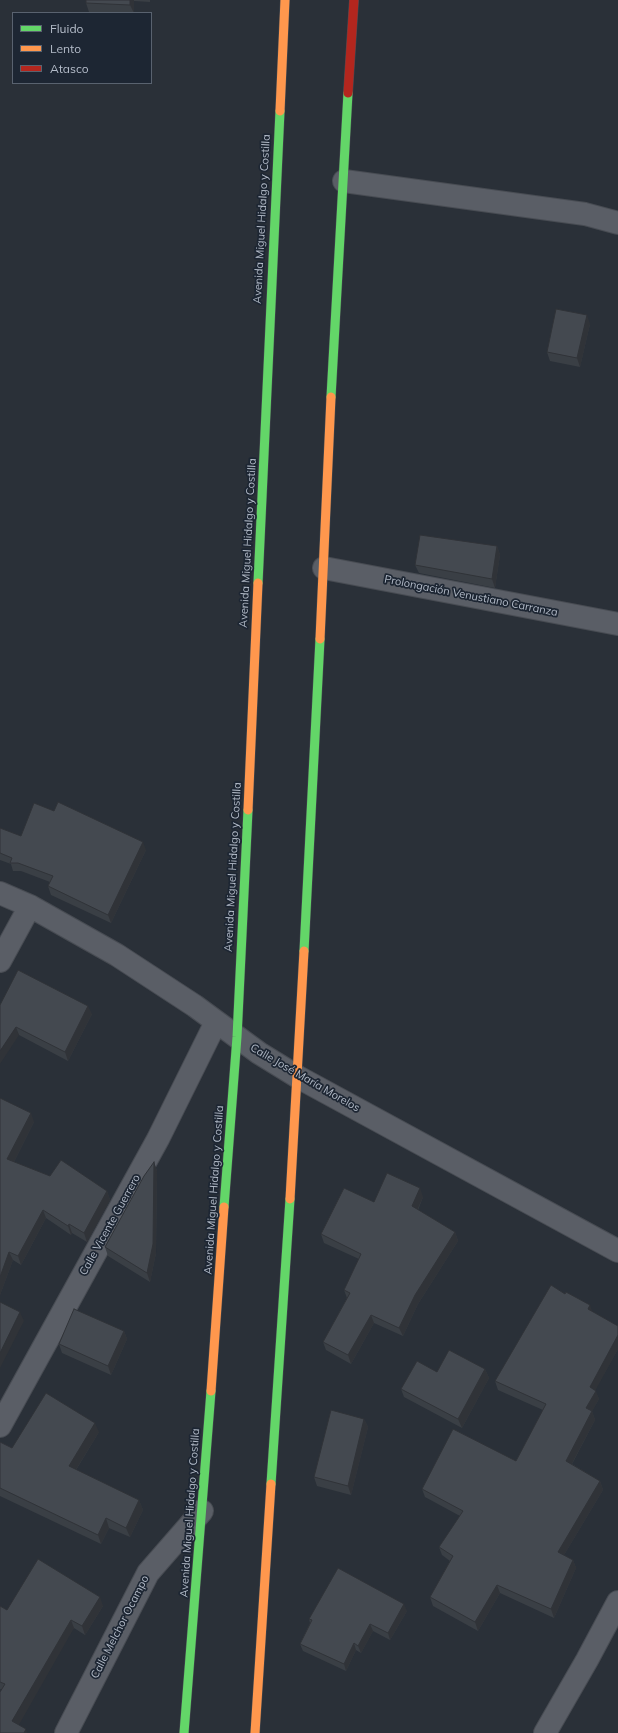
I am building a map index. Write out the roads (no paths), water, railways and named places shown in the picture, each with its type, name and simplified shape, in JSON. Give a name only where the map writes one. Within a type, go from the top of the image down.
[{"type":"main road","name":"Avenida Miguel Hidalgo y Costilla","points":[[184,1733],[237,1037],[285,0]]},
{"type":"main road","points":[[255,1733],[298,1077],[324,568],[332,364],[354,0]]},
{"type":"street","points":[[344,181],[586,214],[618,223]]},
{"type":"street","name":"Prolongación Venustiano Carranza","points":[[324,568],[618,624]]},
{"type":"street","name":"Calle José María Morelos","points":[[0,893],[30,906],[117,955],[195,1006],[237,1037],[298,1077],[618,1251]]},
{"type":"street","points":[[0,961],[30,906]]},
{"type":"street","name":"Calle Vicente Guerrero","points":[[0,1426],[158,1140],[216,1022]]},
{"type":"street","name":"Calle Melchor Ocampo","points":[[66,1733],[148,1573],[202,1511]]},
{"type":"street","points":[[545,1733],[618,1602]]}]
